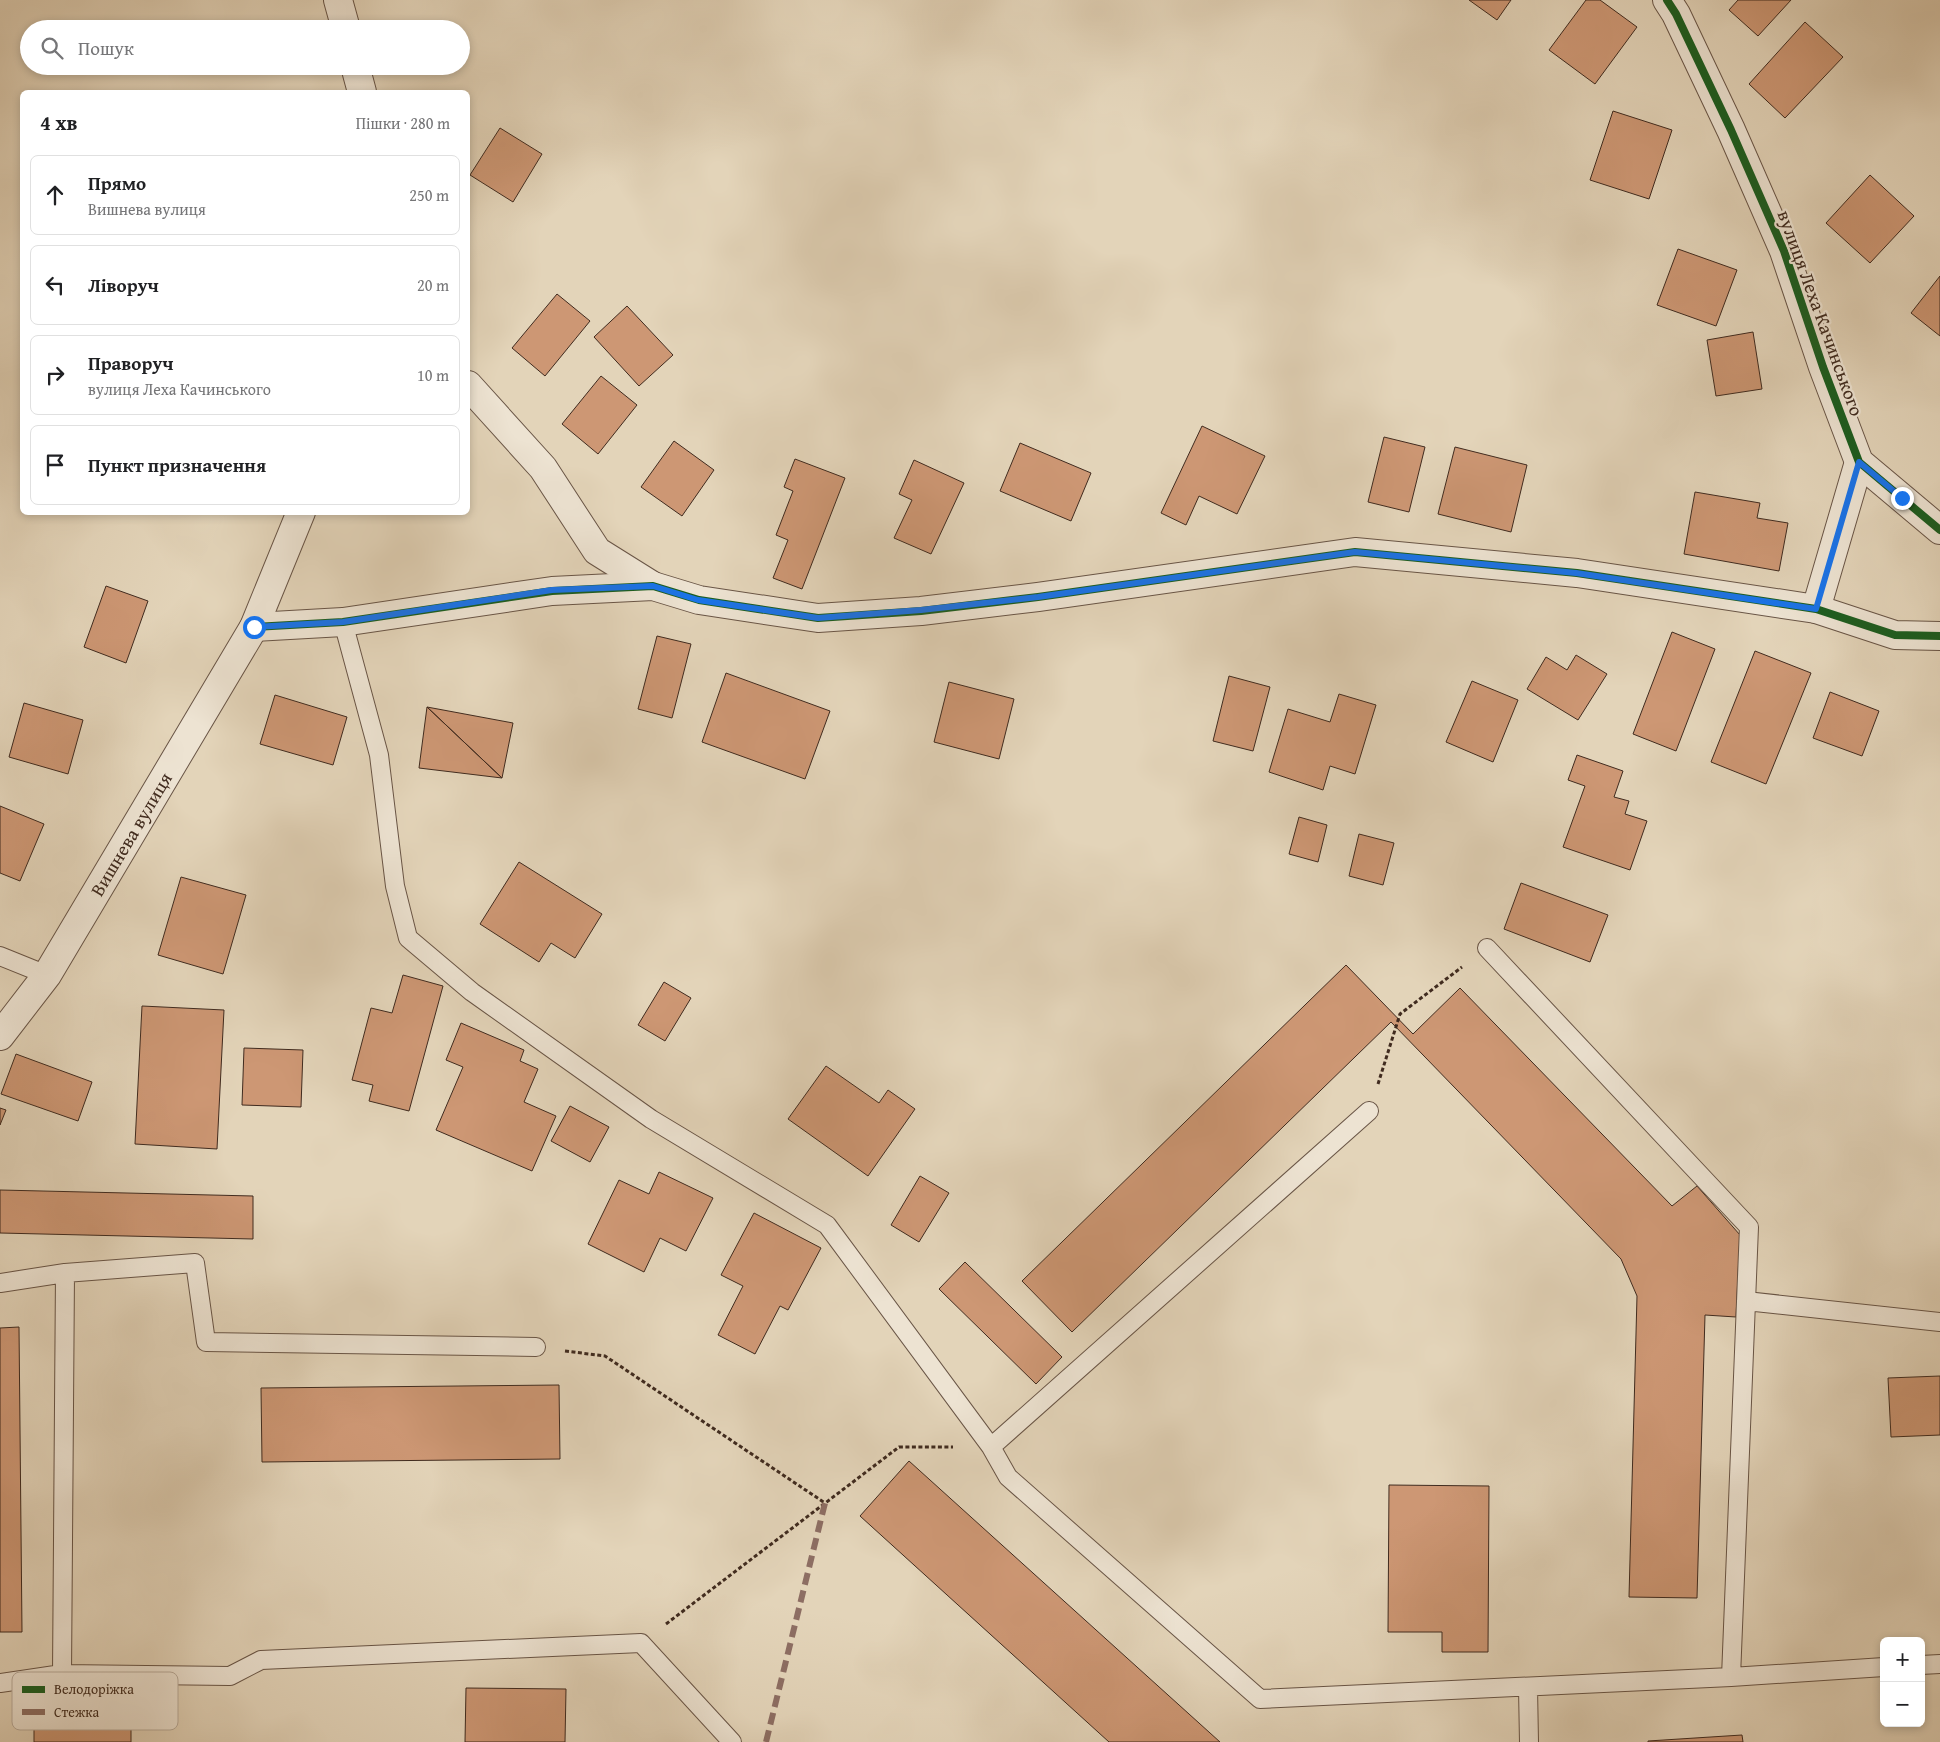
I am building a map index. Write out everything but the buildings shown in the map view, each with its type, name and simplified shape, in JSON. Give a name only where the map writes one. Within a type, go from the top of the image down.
[{"type":"street","points":[[338,0],[344,20]]},
{"type":"street","name":"вулиця Леха Качинського","points":[[1666,0],[1676,14],[1784,251],[1823,367],[1859,462],[1940,530]]},
{"type":"street","points":[[357,75],[361,90]]},
{"type":"street","points":[[470,387],[543,468],[597,551],[653,586],[698,600],[818,618],[921,610],[1038,597],[1355,552],[1576,573],[1816,609],[1895,636],[1940,636]]},
{"type":"street","points":[[1816,609],[1859,462]]},
{"type":"street","name":"Вишнева вулиця","points":[[0,1036],[47,975],[254,627],[300,515]]},
{"type":"street","points":[[254,627],[343,622],[552,590],[653,586]]},
{"type":"lane","points":[[343,622],[379,755],[395,886],[408,938],[472,992],[651,1119],[827,1225],[991,1447],[1008,1478],[1260,1700],[1730,1677],[1880,1667]]},
{"type":"lane","points":[[1486,948],[1750,1227],[1730,1677]]},
{"type":"lane","points":[[0,956],[47,975]]},
{"type":"lane","points":[[991,1447],[1369,1110]]},
{"type":"lane","points":[[0,1283],[65,1273],[195,1263],[206,1342],[536,1346]]},
{"type":"lane","points":[[62,1672],[65,1273]]},
{"type":"lane","points":[[1746,1301],[1940,1322]]},
{"type":"lane","points":[[178,1675],[230,1676],[261,1660],[641,1644],[732,1742]]},
{"type":"lane","points":[[1925,1665],[1940,1664]]},
{"type":"lane","points":[[1528,1687],[1529,1742]]},
{"type":"path","points":[[1369,1110],[1400,1014],[1486,948]]},
{"type":"path","points":[[536,1346],[605,1356],[825,1503]]},
{"type":"path","points":[[641,1644],[898,1447],[991,1447]]},
{"type":"marked path","points":[[766,1742],[825,1503]]},
{"type":"cycle path","points":[[1667,0],[1676,14],[1731,130],[1784,251],[1823,367],[1859,462],[1940,530]]},
{"type":"cycle path","points":[[254,627],[343,622],[552,591],[653,586],[699,600],[818,618],[921,611],[1038,597],[1355,552],[1577,573],[1816,609],[1895,635],[1940,636]]},
{"type":"route","points":[[254,627],[343,622],[552,590],[653,586],[698,600],[818,618],[921,610],[1038,597],[1355,552],[1576,573],[1816,609],[1859,462],[1902,498]]}]
